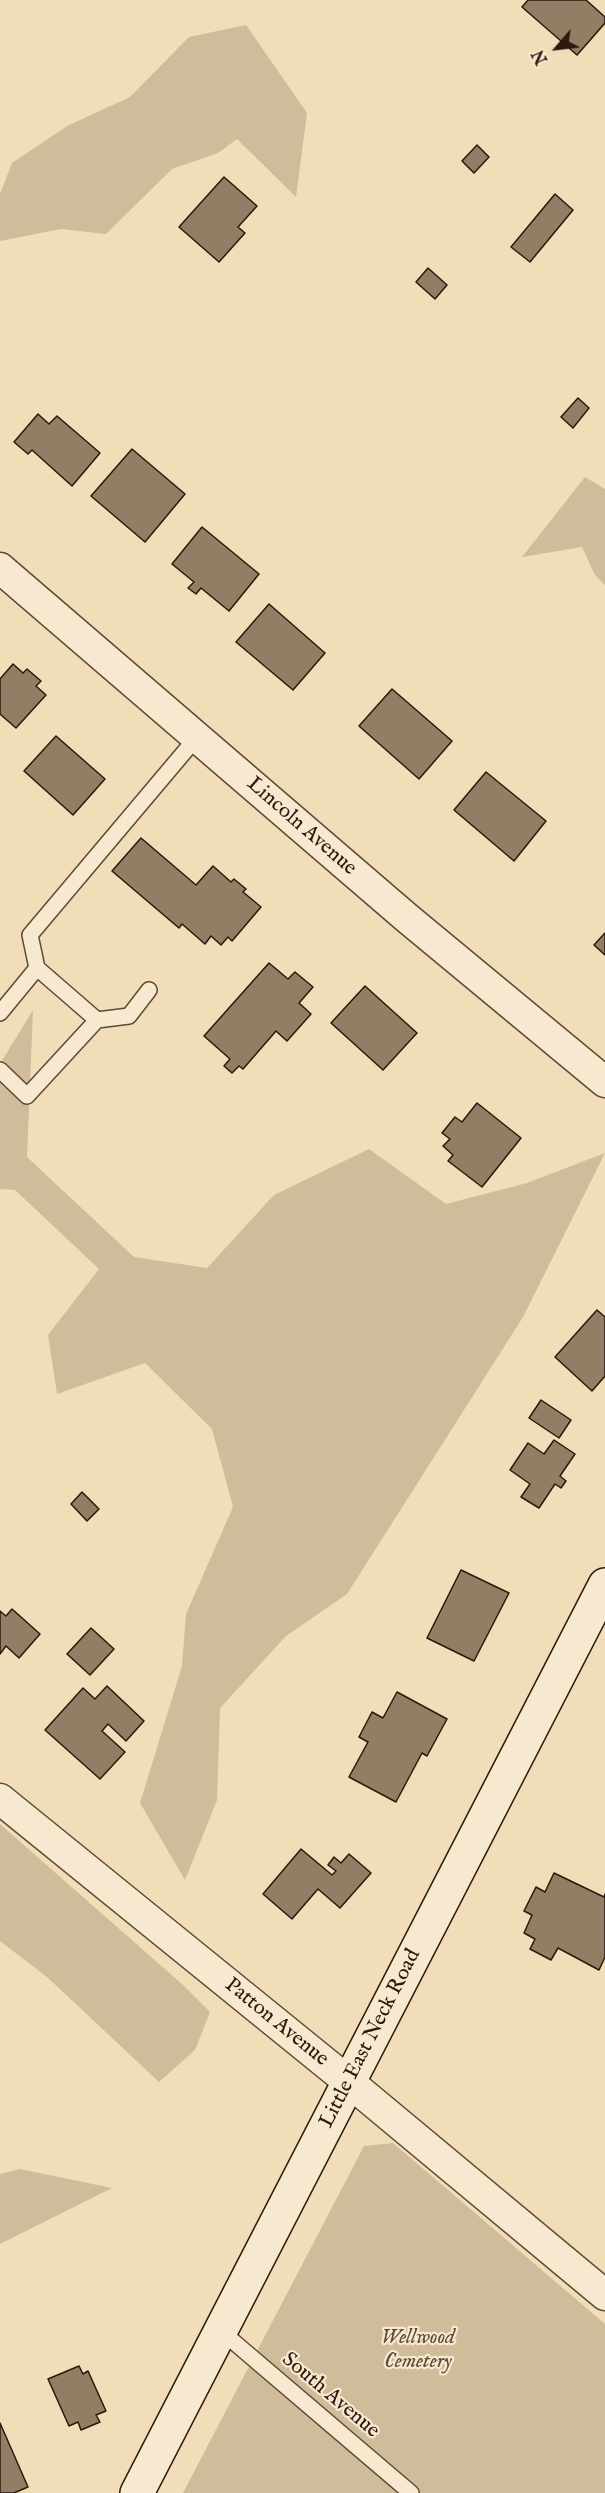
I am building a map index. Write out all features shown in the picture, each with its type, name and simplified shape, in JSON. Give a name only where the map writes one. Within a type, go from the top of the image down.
[{"type":"main road","name":"Little East Neck Road","points":[[137,2493],[605,1585]]},
{"type":"street","name":"Lincoln Avenue","points":[[0,568],[407,918],[605,1082]]},
{"type":"street","name":"Patton Avenue","points":[[0,1799],[349,2082],[605,2295]]},
{"type":"lane","points":[[97,1020],[37,968],[30,935],[197,737]]},
{"type":"lane","points":[[0,1013],[37,968]]},
{"type":"lane","points":[[0,1070],[27,1096],[97,1020],[129,1016],[149,990]]},
{"type":"lane","name":"South Avenue","points":[[221,2331],[411,2493]]},
{"type":"green space","points":[[246,25],[307,113],[296,197],[237,139],[218,153],[172,169],[106,234],[61,229],[0,241],[0,194],[12,163],[67,126],[130,97],[189,37]]},
{"type":"green space","points":[[585,477],[605,489],[605,585],[595,575],[582,547],[522,557]]},
{"type":"green space","points":[[33,1010],[27,1157],[134,1257],[207,1268],[274,1195],[369,1149],[446,1204],[527,1183],[605,1153],[523,1317],[347,1594],[286,1636],[220,1708],[217,1800],[185,1880],[140,1803],[182,1666],[186,1614],[233,1507],[212,1429],[145,1363],[57,1394],[48,1335],[99,1269],[15,1190],[0,1189],[0,1064]]},
{"type":"green space","points":[[0,1824],[183,1985],[210,2012],[195,2050],[159,2082],[47,1977],[0,1941]]},
{"type":"green space","name":"Wellwood Cemetery","points":[[393,2143],[605,2324],[605,2493],[183,2493],[364,2146]]},
{"type":"green space","points":[[20,2169],[112,2188],[0,2244],[0,2174]]},
{"type":"building","points":[[528,0],[586,0],[605,17],[605,23],[577,55],[522,7]]},
{"type":"building","points":[[477,145],[489,157],[474,173],[462,161]]},
{"type":"building","points":[[224,177],[257,206],[238,227],[245,233],[219,262],[179,227]]},
{"type":"building","points":[[555,194],[573,210],[530,262],[511,247]]},
{"type":"building","points":[[428,268],[447,285],[435,299],[416,282]]},
{"type":"building","points":[[578,398],[589,408],[573,428],[561,417]]},
{"type":"building","points":[[38,414],[49,424],[57,416],[100,453],[72,486],[32,450],[28,454],[14,442]]},
{"type":"building","points":[[132,449],[185,494],[145,542],[91,496]]},
{"type":"building","points":[[202,527],[259,574],[229,611],[201,588],[196,594],[188,588],[194,582],[172,564]]},
{"type":"building","points":[[269,604],[325,653],[293,690],[236,642]]},
{"type":"building","points":[[13,664],[23,673],[27,669],[41,681],[36,686],[46,695],[16,728],[0,714],[0,679]]},
{"type":"building","points":[[392,689],[452,741],[419,779],[359,726]]},
{"type":"building","points":[[56,736],[105,779],[73,815],[24,771]]},
{"type":"building","points":[[486,772],[546,821],[514,861],[454,810]]},
{"type":"building","points":[[141,838],[196,885],[213,866],[231,882],[234,879],[246,889],[243,892],[261,907],[232,941],[228,937],[221,945],[211,936],[205,944],[182,924],[179,928],[112,871]]},
{"type":"building","points":[[605,933],[605,955],[594,945]]},
{"type":"building","points":[[269,963],[288,979],[295,972],[313,987],[299,1003],[311,1014],[287,1041],[276,1031],[243,1069],[239,1066],[232,1073],[224,1066],[230,1059],[204,1036]]},
{"type":"building","points":[[365,986],[417,1033],[383,1070],[331,1023]]},
{"type":"building","points":[[477,1103],[521,1138],[482,1187],[448,1161],[453,1155],[443,1146],[450,1139],[442,1133],[455,1117],[462,1122]]},
{"type":"building","points":[[597,1310],[605,1317],[605,1376],[592,1391],[555,1357]]},
{"type":"building","points":[[541,1400],[571,1420],[559,1438],[529,1418]]},
{"type":"building","points":[[554,1440],[575,1454],[560,1476],[566,1481],[561,1488],[555,1484],[539,1508],[521,1497],[530,1484],[510,1470],[528,1443],[544,1454]]},
{"type":"building","points":[[82,1492],[99,1509],[87,1521],[71,1504]]},
{"type":"building","points":[[461,1570],[509,1593],[474,1661],[427,1638]]},
{"type":"building","points":[[12,1609],[40,1634],[19,1658],[6,1646],[0,1654],[0,1611],[6,1616]]},
{"type":"building","points":[[91,1628],[114,1649],[90,1675],[67,1654]]},
{"type":"building","points":[[107,1686],[144,1721],[126,1741],[108,1724],[102,1731],[125,1752],[100,1779],[45,1730],[83,1688],[95,1699]]},
{"type":"building","points":[[397,1692],[447,1719],[427,1756],[422,1753],[396,1802],[349,1777],[368,1742],[359,1737],[372,1712],[383,1718]]},
{"type":"building","points":[[301,1849],[332,1875],[336,1871],[328,1865],[334,1857],[341,1863],[349,1854],[371,1873],[340,1908],[318,1889],[292,1919],[263,1894]]},
{"type":"building","points":[[554,1873],[604,1897],[605,1894],[605,1957],[599,1970],[558,1948],[551,1960],[530,1949],[535,1939],[524,1933],[532,1915],[524,1911],[536,1887],[545,1892]]},
{"type":"building","points":[[79,2366],[83,2374],[88,2371],[106,2411],[96,2415],[100,2422],[81,2430],[78,2422],[69,2426],[48,2379]]},
{"type":"building","points":[[0,2423],[28,2487],[14,2493],[0,2493]]}]
